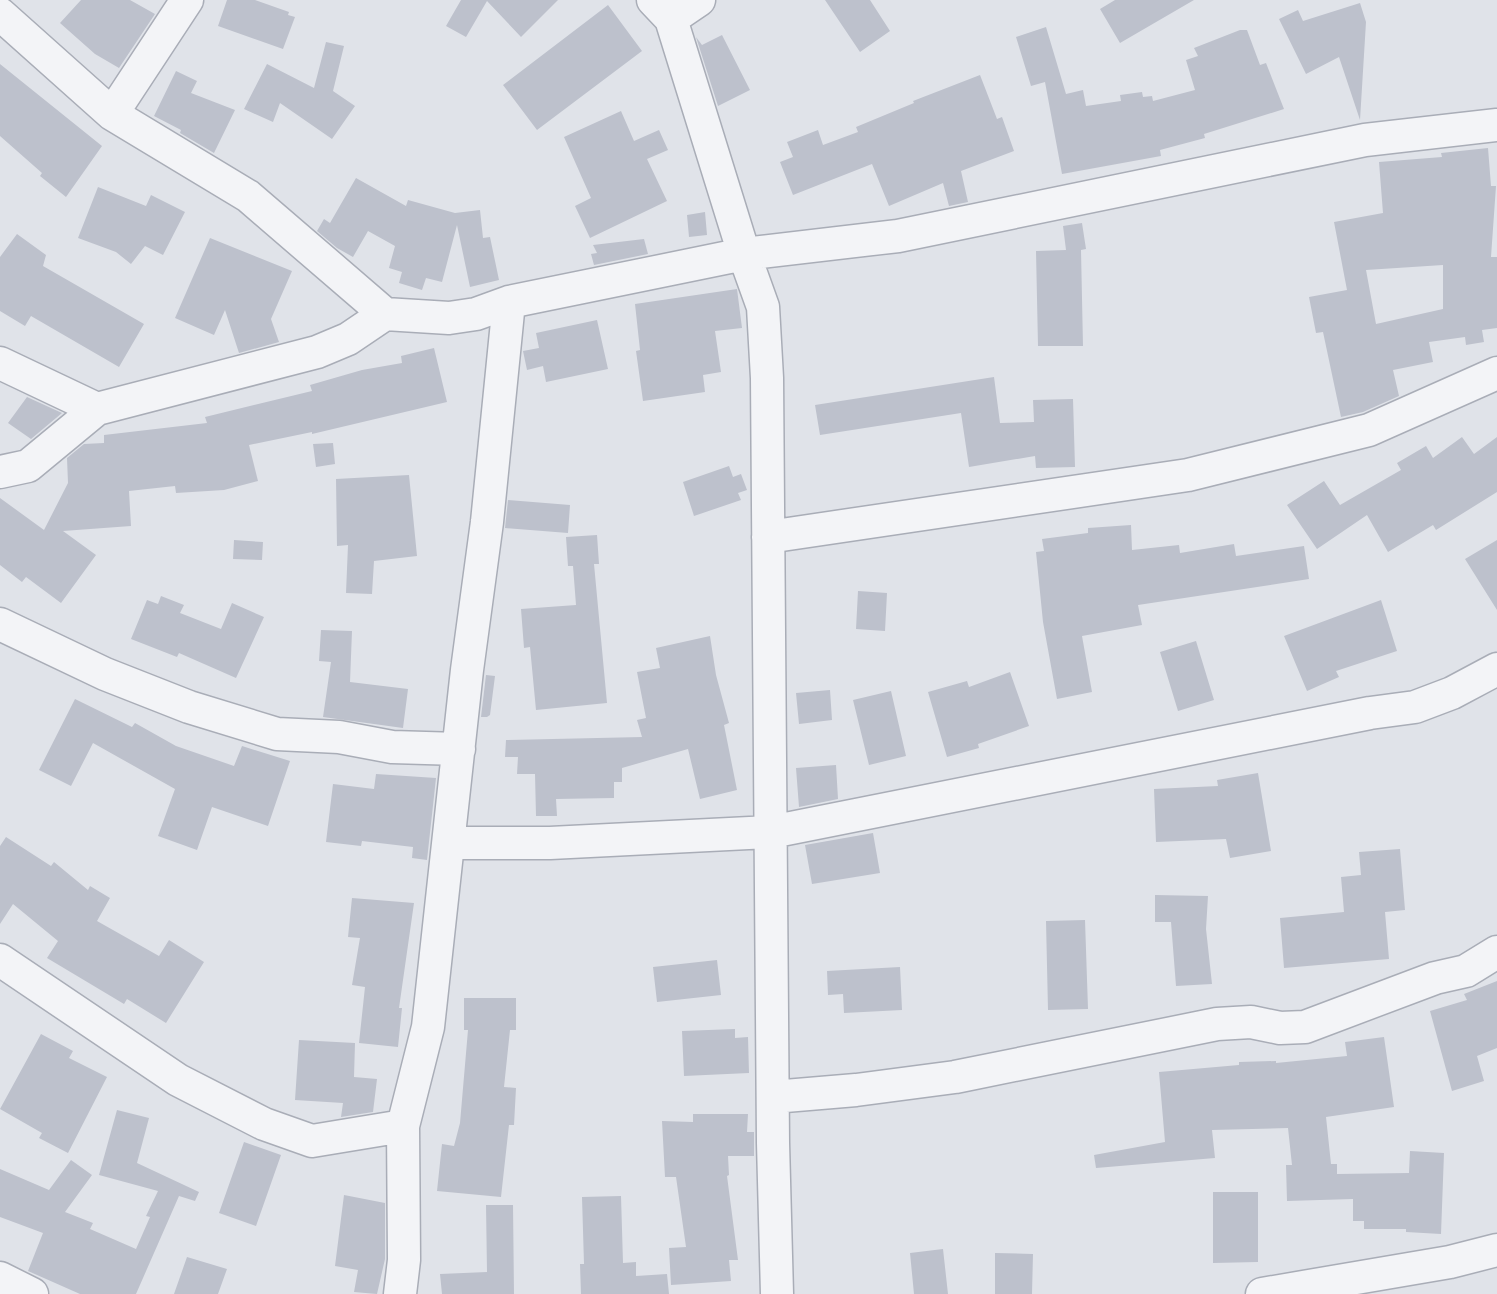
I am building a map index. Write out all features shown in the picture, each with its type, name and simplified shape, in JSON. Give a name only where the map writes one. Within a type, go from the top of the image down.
[{"type":"street","points":[[112,114],[187,0]]},
{"type":"street","points":[[699,0],[662,9],[763,307],[777,1294]]},
{"type":"street","points":[[0,14],[112,114],[248,196],[385,314],[449,318],[476,314],[509,302],[744,254],[898,236],[1365,140],[1497,125]]},
{"type":"street","points":[[400,1294],[404,1260],[403,1126],[428,1027],[487,522],[509,302]]},
{"type":"street","points":[[0,472],[28,466],[97,409],[317,352],[348,339],[385,314]]},
{"type":"street","points":[[0,363],[97,409]]},
{"type":"street","points":[[768,537],[1188,475],[1369,430],[1497,373]]},
{"type":"street","points":[[0,624],[105,674],[189,707],[277,734],[339,737],[392,747],[459,749]]},
{"type":"street","points":[[450,843],[550,843],[771,832],[1370,713],[1415,707],[1452,693],[1497,669]]},
{"type":"street","points":[[773,1097],[955,1077],[1217,1024],[1251,1022],[1280,1028],[1305,1027],[1435,978],[1466,971],[1497,952]]},
{"type":"street","points":[[0,960],[178,1080],[264,1124],[312,1141],[403,1126]]},
{"type":"street","points":[[1262,1294],[1450,1262],[1497,1250]]},
{"type":"street","points":[[0,1278],[32,1294]]},
{"type":"building","points":[[81,0],[130,0],[155,14],[119,68],[95,54],[60,23]]},
{"type":"building","points":[[227,0],[255,0],[295,17],[283,49],[218,26]]},
{"type":"building","points":[[461,0],[558,0],[521,37],[487,1],[466,37],[446,26]]},
{"type":"building","points":[[825,0],[870,0],[890,31],[860,52]]},
{"type":"building","points":[[1115,0],[1194,0],[1120,43],[1100,9]]},
{"type":"building","points":[[1360,3],[1366,22],[1360,120],[1339,57],[1306,74],[1279,19],[1298,10],[1303,21]]},
{"type":"building","points":[[608,5],[642,51],[537,130],[503,85]]},
{"type":"building","points":[[1046,27],[1066,94],[1083,90],[1086,106],[1121,101],[1120,95],[1142,92],[1143,97],[1152,96],[1153,101],[1195,90],[1186,60],[1198,56],[1194,48],[1247,30],[1260,65],[1266,63],[1284,109],[1204,134],[1205,138],[1160,150],[1161,156],[1062,174],[1045,82],[1031,86],[1016,37]]},
{"type":"building","points":[[722,35],[750,90],[718,106],[696,37],[702,45]]},
{"type":"building","points":[[326,42],[344,46],[333,91],[355,106],[332,139],[280,103],[273,122],[244,109],[267,64],[314,88]]},
{"type":"building","points":[[0,64],[102,146],[66,197],[0,136]]},
{"type":"building","points":[[176,71],[197,81],[191,93],[235,110],[214,153],[154,116]]},
{"type":"building","points":[[980,75],[997,119],[1002,117],[1014,151],[961,171],[968,202],[949,206],[943,183],[889,206],[872,164],[793,195],[780,162],[793,157],[787,142],[818,130],[823,145],[858,132],[856,127],[913,101]]},
{"type":"building","points":[[621,111],[634,141],[659,130],[668,150],[647,159],[667,201],[590,238],[575,206],[591,198],[564,137]]},
{"type":"building","points":[[1488,148],[1491,186],[1496,186],[1491,257],[1497,257],[1497,328],[1482,330],[1484,342],[1466,345],[1465,337],[1429,342],[1433,362],[1393,370],[1399,396],[1363,412],[1341,417],[1323,332],[1316,333],[1309,297],[1347,290],[1334,222],[1383,213],[1379,162],[1442,157],[1441,153]],"holes":[[[1443,265],[1443,309],[1376,324],[1366,270]]]},
{"type":"building","points":[[356,178],[406,206],[408,200],[455,213],[480,210],[483,238],[490,237],[499,280],[470,287],[457,225],[442,282],[426,278],[422,290],[399,283],[402,272],[389,268],[395,246],[368,231],[353,257],[337,248],[317,231],[324,219],[330,223]]},
{"type":"building","points":[[98,187],[146,206],[151,195],[185,212],[163,255],[145,246],[131,264],[116,252],[78,238]]},
{"type":"building","points":[[705,212],[707,235],[689,237],[687,215]]},
{"type":"building","points":[[1082,223],[1086,249],[1081,250],[1083,346],[1038,346],[1036,251],[1066,250],[1063,226]]},
{"type":"building","points":[[17,234],[46,255],[43,266],[144,324],[119,367],[31,316],[25,326],[0,311],[0,257]]},
{"type":"building","points":[[210,238],[292,271],[271,319],[279,342],[239,353],[225,310],[214,335],[175,318]]},
{"type":"building","points":[[644,239],[648,254],[594,265],[591,254],[597,253],[593,245]]},
{"type":"building","points":[[737,289],[742,328],[715,331],[721,372],[703,375],[705,392],[643,401],[636,351],[640,350],[635,304]]},
{"type":"building","points":[[597,320],[608,369],[546,382],[543,366],[527,370],[523,351],[539,348],[536,333]]},
{"type":"building","points":[[434,348],[447,402],[312,434],[249,445],[258,481],[224,490],[176,493],[175,486],[129,491],[131,526],[63,531],[96,555],[61,603],[26,577],[22,582],[0,565],[0,498],[44,530],[68,483],[67,458],[84,444],[104,443],[104,435],[207,423],[205,417],[312,391],[310,385],[362,370],[402,363],[401,356]]},
{"type":"building","points":[[994,377],[1000,423],[1034,422],[1033,400],[1073,399],[1075,467],[1036,468],[1035,456],[969,467],[961,413],[820,435],[815,405]]},
{"type":"building","points":[[27,397],[62,413],[31,439],[8,423]]},
{"type":"building","points":[[1462,437],[1474,454],[1497,437],[1497,492],[1436,530],[1433,525],[1388,552],[1367,515],[1317,549],[1287,505],[1324,481],[1340,505],[1401,470],[1397,463],[1426,446],[1433,458]]},
{"type":"building","points":[[333,443],[335,464],[316,467],[313,444]]},
{"type":"building","points":[[729,466],[733,477],[741,474],[747,490],[738,493],[741,500],[694,516],[683,482]]},
{"type":"building","points":[[409,475],[417,556],[374,561],[372,594],[346,593],[348,545],[337,546],[336,479]]},
{"type":"building","points":[[508,500],[570,505],[568,533],[505,528]]},
{"type":"building","points":[[1131,525],[1132,550],[1179,545],[1180,553],[1234,544],[1236,556],[1304,546],[1309,579],[1138,605],[1142,625],[1082,636],[1092,692],[1057,699],[1043,622],[1036,552],[1044,551],[1042,539],[1088,533],[1088,528]]},
{"type":"building","points":[[597,535],[599,564],[594,564],[607,703],[536,710],[530,647],[524,648],[521,609],[576,605],[573,566],[568,566],[566,537]]},
{"type":"building","points":[[234,540],[263,542],[262,560],[233,559]]},
{"type":"building","points":[[1497,540],[1497,610],[1465,559]]},
{"type":"building","points":[[858,591],[887,593],[885,631],[856,629]]},
{"type":"building","points":[[161,596],[184,605],[180,613],[221,629],[232,603],[264,617],[236,678],[179,653],[177,657],[131,639],[147,600],[158,604]]},
{"type":"building","points":[[1381,600],[1397,651],[1336,671],[1339,677],[1307,691],[1284,636]]},
{"type":"building","points":[[321,630],[352,631],[350,682],[408,689],[403,728],[323,717],[331,662],[319,661]]},
{"type":"building","points":[[710,636],[716,675],[729,723],[724,725],[737,790],[700,799],[688,749],[622,768],[622,782],[614,782],[614,798],[556,799],[557,816],[536,816],[535,774],[517,774],[518,757],[505,757],[506,740],[642,737],[637,720],[646,718],[637,672],[660,668],[656,648]]},
{"type":"building","points":[[1196,641],[1214,700],[1178,711],[1160,652]]},
{"type":"building","points":[[1010,672],[1029,726],[978,744],[979,748],[947,757],[928,692],[967,681],[969,687]]},
{"type":"building","points":[[486,675],[495,676],[490,715],[481,717]]},
{"type":"building","points":[[830,690],[832,720],[799,724],[796,693]]},
{"type":"building","points":[[891,691],[906,756],[869,765],[853,700]]},
{"type":"building","points":[[75,699],[132,727],[135,723],[176,746],[234,766],[242,746],[290,761],[268,826],[212,807],[197,850],[158,836],[175,789],[93,743],[71,786],[39,770]]},
{"type":"building","points":[[836,765],[838,799],[799,807],[796,768]]},
{"type":"building","points":[[1258,773],[1271,851],[1230,858],[1226,839],[1156,842],[1154,789],[1218,786],[1217,780]]},
{"type":"building","points":[[376,774],[436,778],[427,860],[412,858],[413,847],[362,841],[361,846],[326,842],[333,784],[374,789]]},
{"type":"building","points":[[873,833],[880,873],[812,884],[805,845]]},
{"type":"building","points":[[6,837],[51,866],[54,862],[88,890],[90,886],[110,898],[97,921],[159,956],[169,940],[204,962],[166,1023],[127,999],[124,1004],[47,958],[58,941],[13,904],[0,924],[0,846]]},
{"type":"building","points":[[1400,849],[1405,910],[1385,912],[1389,959],[1284,968],[1280,918],[1344,912],[1341,877],[1361,875],[1359,852]]},
{"type":"building","points":[[1155,895],[1208,896],[1206,929],[1212,984],[1176,986],[1171,922],[1155,922]]},
{"type":"building","points":[[352,898],[414,903],[399,1008],[402,1008],[398,1047],[359,1043],[365,987],[352,985],[360,938],[348,937]]},
{"type":"building","points":[[1085,920],[1088,1009],[1048,1010],[1046,921]]},
{"type":"building","points":[[717,960],[721,995],[657,1002],[653,967]]},
{"type":"building","points":[[900,967],[902,1010],[844,1013],[843,994],[828,995],[827,971]]},
{"type":"building","points":[[1497,981],[1497,1048],[1477,1056],[1484,1081],[1452,1091],[1430,1011],[1467,1000],[1464,994]]},
{"type":"building","points":[[464,998],[516,998],[516,1030],[510,1030],[504,1087],[516,1088],[514,1125],[509,1125],[501,1197],[437,1191],[442,1144],[454,1146],[460,1123],[468,1030],[464,1030]]},
{"type":"building","points":[[735,1029],[735,1038],[748,1037],[749,1073],[684,1076],[682,1031]]},
{"type":"building","points":[[41,1034],[73,1051],[69,1058],[107,1077],[68,1153],[39,1138],[42,1133],[0,1109]]},
{"type":"building","points":[[1384,1037],[1394,1107],[1326,1117],[1331,1164],[1337,1164],[1337,1174],[1409,1173],[1410,1151],[1444,1153],[1441,1234],[1406,1232],[1406,1229],[1364,1229],[1364,1221],[1353,1221],[1353,1199],[1287,1201],[1286,1165],[1292,1165],[1288,1128],[1212,1130],[1215,1158],[1096,1168],[1094,1155],[1165,1142],[1159,1072],[1239,1065],[1239,1062],[1276,1063],[1347,1056],[1345,1042]]},
{"type":"building","points":[[299,1040],[355,1043],[354,1077],[377,1079],[373,1112],[341,1117],[343,1103],[295,1100]]},
{"type":"building","points":[[117,1110],[149,1118],[137,1163],[199,1192],[195,1201],[179,1196],[136,1294],[80,1294],[28,1271],[43,1233],[0,1217],[0,1169],[49,1190],[71,1160],[92,1175],[65,1212],[93,1223],[90,1229],[136,1249],[158,1191],[99,1175]]},
{"type":"building","points":[[693,1114],[748,1114],[747,1132],[754,1132],[754,1156],[728,1156],[727,1176],[738,1260],[729,1260],[731,1281],[671,1285],[669,1248],[686,1247],[676,1177],[665,1177],[662,1121],[693,1122]]},
{"type":"building","points":[[244,1142],[281,1155],[256,1226],[219,1213]]},
{"type":"building","points":[[1213,1192],[1258,1192],[1258,1262],[1213,1263]]},
{"type":"building","points":[[344,1195],[385,1203],[385,1259],[377,1294],[354,1292],[358,1270],[335,1266]]},
{"type":"building","points":[[621,1196],[623,1263],[636,1262],[636,1276],[667,1274],[669,1294],[581,1294],[580,1264],[584,1264],[582,1197]]},
{"type":"building","points":[[486,1205],[513,1205],[514,1294],[442,1294],[440,1274],[487,1272]]},
{"type":"building","points":[[943,1249],[948,1294],[914,1294],[910,1253]]},
{"type":"building","points":[[995,1253],[1033,1254],[1032,1294],[995,1294]]},
{"type":"building","points":[[187,1257],[227,1269],[218,1294],[174,1294]]}]
